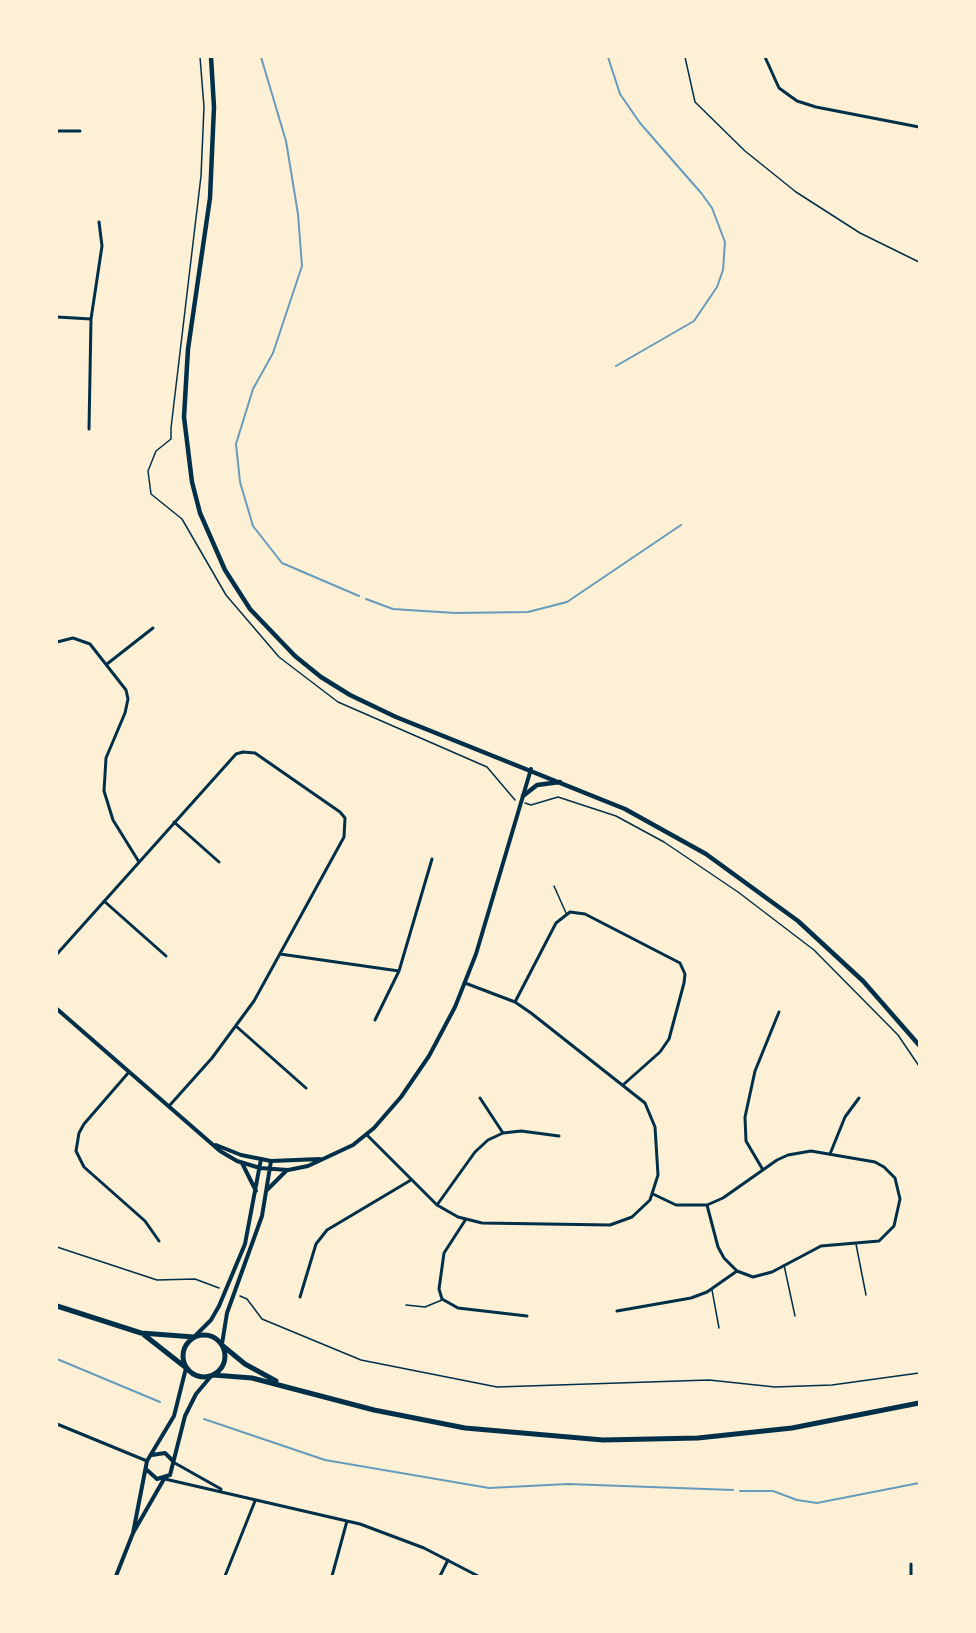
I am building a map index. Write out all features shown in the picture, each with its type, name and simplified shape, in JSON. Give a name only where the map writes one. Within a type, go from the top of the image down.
[{"type":"main road","points":[[211,57],[214,108],[211,187],[188,349],[184,400],[187,450],[192,482],[211,542],[232,584],[260,621],[295,656],[321,677],[396,717],[625,808],[721,864],[773,900],[856,974],[919,1045]]},
{"type":"main road","points":[[522,799],[537,785],[563,782]]},
{"type":"main road","points":[[57,1306],[141,1333],[195,1337],[210,1335],[245,1364],[283,1385]]},
{"type":"main road","points":[[141,1333],[198,1376],[241,1376],[374,1410],[496,1432],[603,1440],[667,1440],[744,1434],[840,1421],[919,1403]]},
{"type":"main road","points":[[186,1368],[183,1350],[195,1337]]},
{"type":"main road","points":[[213,1375],[224,1362],[222,1345]]},
{"type":"street","points":[[765,57],[779,88],[797,101],[816,107],[919,127]]},
{"type":"street","points":[[57,131],[80,131]]},
{"type":"street","points":[[89,429],[91,319],[102,246],[99,222]]},
{"type":"street","points":[[57,317],[91,319]]},
{"type":"street","points":[[107,664],[153,628]]},
{"type":"street","points":[[57,642],[68,638],[82,640],[93,647],[122,682],[128,699],[125,713],[106,758],[104,791],[113,820],[139,862]]},
{"type":"street","points":[[57,954],[230,759],[243,752],[255,753],[340,812],[346,821],[344,837],[280,954],[237,1027],[170,1105]]},
{"type":"street","points":[[57,1009],[131,1071],[220,1151],[242,1163],[269,1170],[288,1170],[327,1157],[367,1135],[391,1109],[421,1070],[445,1028],[476,954],[531,769]]},
{"type":"street","points":[[174,822],[219,862]]},
{"type":"street","points":[[375,1020],[399,971],[432,859]]},
{"type":"street","points":[[104,901],[166,956]]},
{"type":"street","points":[[515,1002],[556,923],[566,913],[585,914],[674,959],[684,970],[684,983],[669,1038],[660,1052],[623,1085]]},
{"type":"street","points":[[280,954],[399,971]]},
{"type":"street","points":[[367,1135],[437,1204],[466,1219],[500,1225],[610,1225],[632,1218],[653,1194],[658,1174],[656,1127],[645,1103],[515,1002],[465,983]]},
{"type":"street","points":[[763,1170],[746,1141],[745,1117],[754,1071],[779,1012]]},
{"type":"street","points":[[237,1027],[306,1088]]},
{"type":"street","points":[[131,1071],[84,1124],[79,1132],[76,1151],[84,1167],[145,1221],[159,1240]]},
{"type":"street","points":[[480,1098],[503,1133]]},
{"type":"street","points":[[830,1154],[845,1117],[859,1098]]},
{"type":"street","points":[[437,1204],[483,1144],[503,1133],[521,1131],[559,1136]]},
{"type":"street","points":[[204,1135],[228,1150],[271,1161],[298,1161],[327,1157]]},
{"type":"street","points":[[653,1194],[676,1204],[707,1205],[723,1198],[788,1155],[800,1151],[875,1162],[895,1178],[899,1188],[900,1205],[892,1229],[879,1241],[821,1246],[762,1276],[744,1275],[736,1271],[718,1247],[707,1205]]},
{"type":"street","points":[[195,1337],[211,1320],[219,1306],[244,1244],[257,1192],[261,1159]]},
{"type":"street","points":[[222,1345],[227,1312],[256,1238],[271,1161]]},
{"type":"street","points":[[242,1163],[257,1192]]},
{"type":"street","points":[[266,1190],[288,1170]]},
{"type":"street","points":[[300,1297],[316,1244],[327,1230],[411,1180]]},
{"type":"street","points":[[466,1219],[444,1253],[439,1289],[442,1299],[458,1308],[527,1316]]},
{"type":"street","points":[[617,1311],[691,1298],[712,1289],[736,1271]]},
{"type":"street","points":[[133,1533],[147,1461],[165,1435],[179,1405],[186,1368]]},
{"type":"street","points":[[116,1576],[133,1533],[165,1479],[172,1472],[190,1404],[213,1375]]},
{"type":"street","points":[[57,1424],[147,1461]]},
{"type":"street","points":[[151,1456],[162,1452],[169,1455],[173,1462],[225,1491]]},
{"type":"street","points":[[146,1466],[154,1478],[225,1491],[255,1501],[346,1521],[399,1537],[478,1576]]},
{"type":"street","points":[[225,1576],[255,1501]]},
{"type":"street","points":[[332,1576],[346,1521]]},
{"type":"street","points":[[440,1576],[448,1560]]},
{"type":"street","points":[[911,1564],[911,1576]]},
{"type":"lane","points":[[554,886],[566,913]]},
{"type":"lane","points":[[856,1243],[866,1295]]},
{"type":"lane","points":[[784,1264],[795,1316]]},
{"type":"lane","points":[[712,1289],[719,1328]]},
{"type":"lane","points":[[406,1305],[425,1307],[442,1299]]},
{"type":"path","points":[[200,57],[204,106],[201,176],[171,439],[156,450],[148,471],[151,494],[182,519],[226,595],[279,657],[338,702],[487,767],[513,799],[522,799],[531,805],[558,797],[616,816],[663,842],[738,892],[814,950],[898,1035],[919,1066]]},
{"type":"path","points":[[685,57],[695,102],[745,151],[796,192],[860,233],[919,261]]},
{"type":"path","points":[[57,1247],[157,1280],[195,1279],[221,1289]]},
{"type":"path","points":[[239,1296],[247,1299],[262,1318],[361,1360],[496,1387],[709,1380],[775,1387],[832,1385],[919,1373]]},
{"type":"waterway","points":[[261,57],[286,141],[298,214],[302,266],[273,353],[253,389],[236,444],[240,482],[253,526],[282,563],[359,596]]},
{"type":"waterway","points":[[608,57],[620,94],[640,123],[712,208],[725,242],[723,270],[717,287],[694,321],[616,366]]},
{"type":"waterway","points":[[366,599],[393,609],[455,613],[528,612],[567,602],[681,525]]},
{"type":"waterway","points":[[57,1359],[160,1402]]},
{"type":"waterway","points":[[204,1419],[325,1460],[489,1488],[568,1484],[733,1490]]},
{"type":"waterway","points":[[740,1491],[773,1491],[797,1500],[817,1503],[919,1483]]}]
